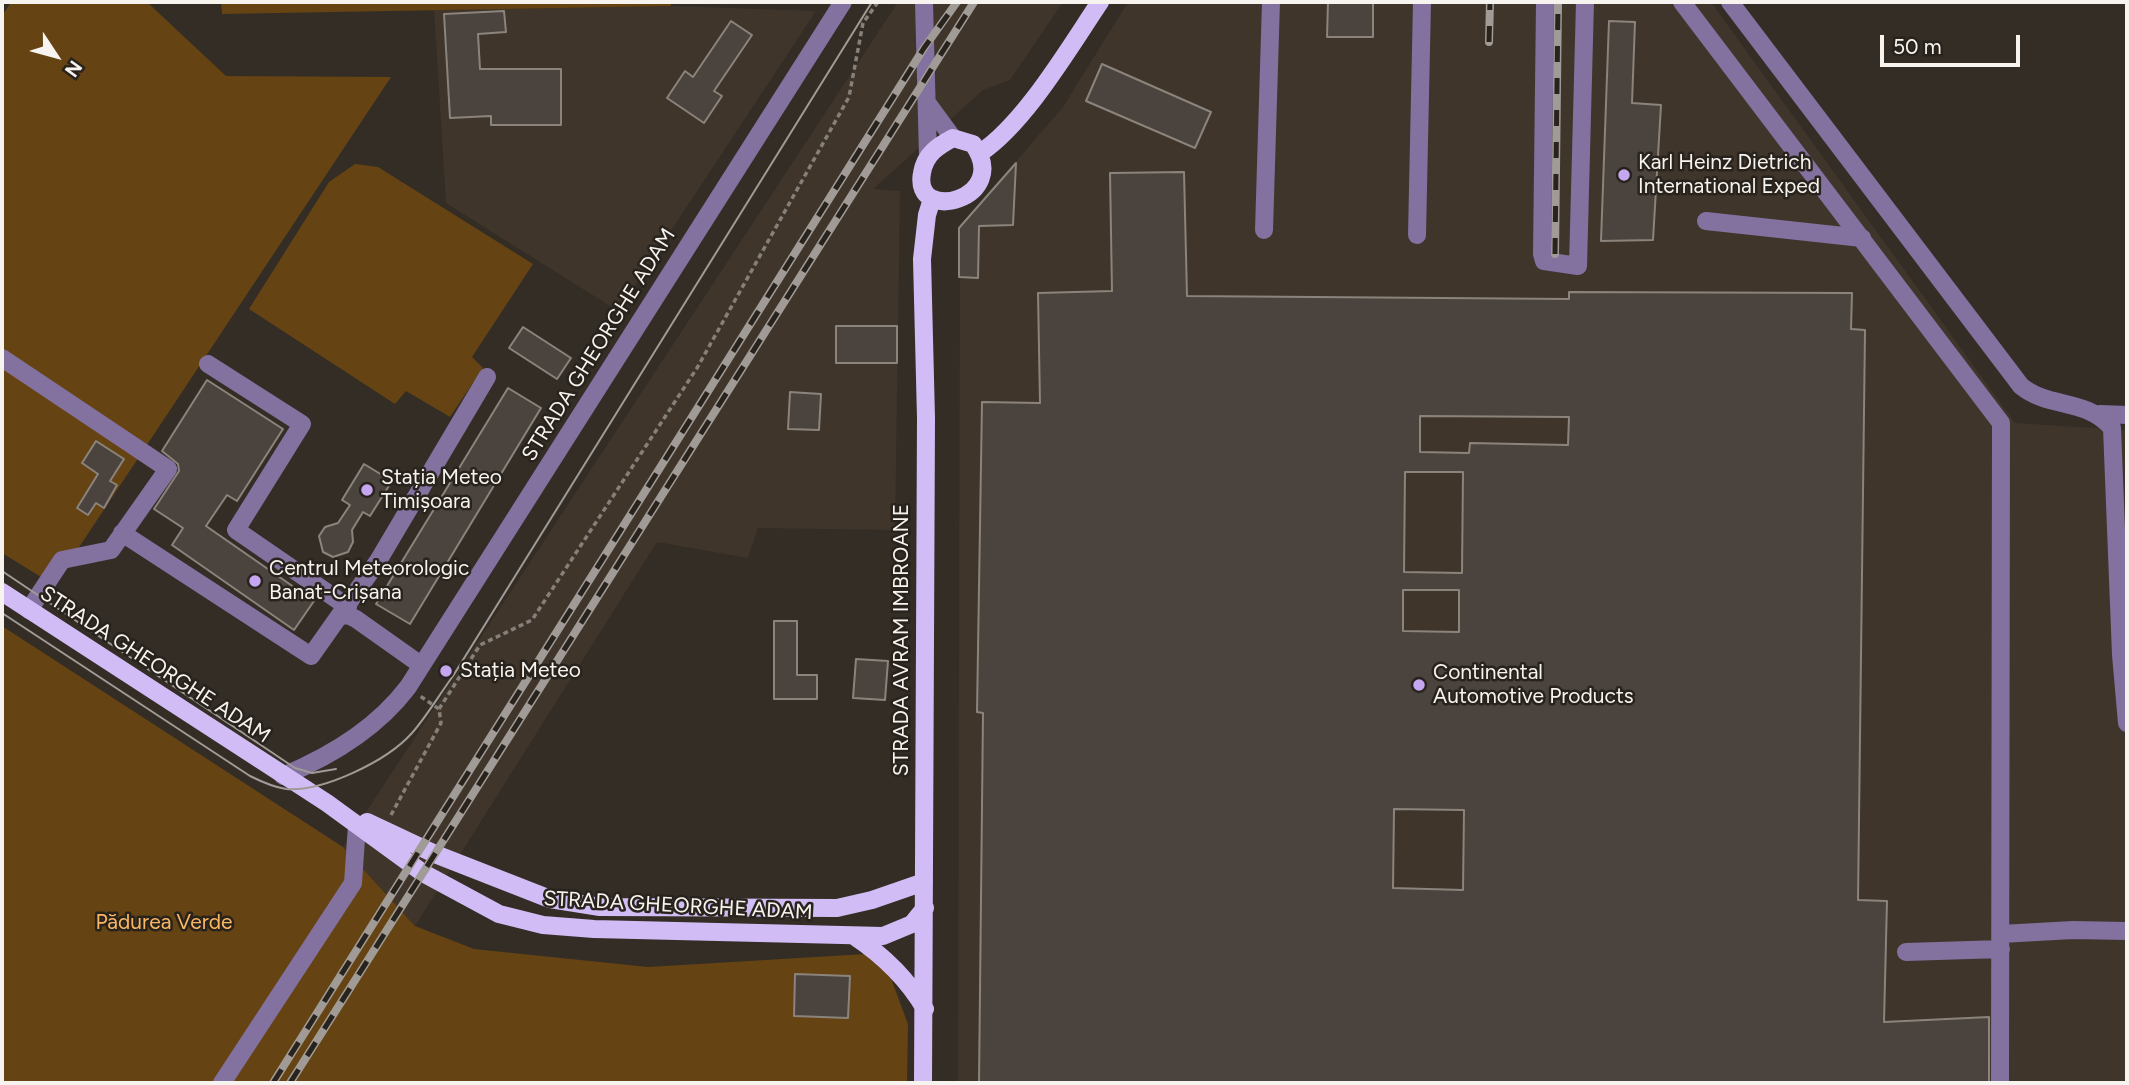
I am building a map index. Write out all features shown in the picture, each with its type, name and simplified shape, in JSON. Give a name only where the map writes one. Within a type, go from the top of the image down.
[{"type":"main road","points":[[979,153],[1004,133],[1100,2]]},
{"type":"main road","points":[[953,138],[969,141],[979,153],[983,171],[973,189],[952,202],[932,199],[921,183],[928,156],[935,148],[953,138]]},
{"type":"main road","name":"STRADA AVRAM IMBROANE","points":[[923,1083],[926,418],[922,258],[926,215],[932,199]]},
{"type":"main road","name":"STRADA GHEORGHE ADAM","points":[[2,592],[327,803],[423,873],[499,914],[543,925],[594,929],[883,936],[912,924],[925,908]]},
{"type":"main road","name":"STRADA GHEORGHE ADAM","points":[[327,803],[505,884],[550,899],[600,907],[837,908],[872,900],[924,882]]},
{"type":"main road","points":[[854,936],[880,954],[911,985],[925,1009]]},
{"type":"street","name":"STRADA GHEORGHE ADAM","points":[[283,776],[321,757],[376,723],[408,687],[844,2]]},
{"type":"street","points":[[924,2],[928,156]]},
{"type":"street","points":[[1264,230],[1271,2]]},
{"type":"street","points":[[1417,236],[1422,2]]},
{"type":"street","points":[[1545,2],[1542,254],[1544,261],[1550,264],[1578,266],[1585,2]]},
{"type":"street","points":[[1682,2],[2001,424],[2000,1083]]},
{"type":"street","points":[[1730,2],[2021,386],[2034,395],[2100,414],[2127,415]]},
{"type":"street","points":[[928,104],[953,138]]},
{"type":"street","points":[[1706,221],[1862,238]]},
{"type":"street","points":[[2,358],[168,468],[111,550],[62,560],[29,610]]},
{"type":"street","points":[[208,364],[302,424],[236,530],[348,615],[421,665]]},
{"type":"street","points":[[122,533],[307,655],[315,653],[345,612],[487,377]]},
{"type":"street","points":[[2100,414],[2112,428],[2121,655],[2127,723]]},
{"type":"street","points":[[222,1083],[353,883],[357,825]]},
{"type":"street","points":[[1906,952],[2001,942],[2073,930],[2127,932]]},
{"type":"path","points":[[439,709],[480,645],[532,620],[697,368],[849,97],[863,23],[878,2]]},
{"type":"path","points":[[383,829],[441,723],[442,714],[439,709],[408,687]]},
{"type":"shaded area","points":[[898,2],[1063,2],[1010,80],[983,90],[873,189],[900,191],[895,530],[758,528],[748,558],[657,542],[415,926],[343,847]]},
{"type":"shaded area","points":[[1128,2],[1711,2],[2015,423],[2127,430],[2127,1083],[958,1083],[960,226],[1063,107]]},
{"type":"shaded area","points":[[671,6],[816,11],[618,311],[446,203],[434,10]]},
{"type":"green space","points":[[11,2],[147,2],[226,76],[391,77],[54,585],[2,553],[2,16]]},
{"type":"green space","points":[[221,2],[671,2],[671,6],[222,14]]},
{"type":"green space","points":[[355,164],[378,167],[533,264],[472,357],[483,368],[450,417],[406,391],[395,404],[249,309],[329,182]]},
{"type":"green space","name":"Pădurea Verde","points":[[2,626],[343,847],[415,926],[474,949],[648,967],[866,954],[889,973],[908,1024],[907,1083],[2,1083]]},
{"type":"building","points":[[1328,2],[1373,2],[1373,37],[1327,37]]},
{"type":"building","points":[[504,11],[506,32],[478,34],[480,69],[561,69],[561,125],[491,125],[491,116],[450,118],[444,14]]},
{"type":"building","points":[[731,21],[752,35],[714,91],[722,96],[704,123],[667,98],[685,71],[693,77]]},
{"type":"building","points":[[1609,21],[1635,22],[1632,103],[1661,105],[1653,240],[1601,241]]},
{"type":"building","points":[[1102,64],[1211,112],[1195,148],[1086,101]]},
{"type":"building","points":[[1016,163],[1013,225],[979,226],[978,278],[959,277],[959,228]]},
{"type":"building","name":"Continental Automotive Products","points":[[1184,172],[1187,296],[1569,299],[1569,292],[1852,293],[1851,329],[1865,330],[1858,900],[1887,901],[1884,1022],[1989,1017],[1989,1083],[979,1083],[983,713],[977,712],[982,402],[1040,403],[1038,293],[1112,291],[1110,173]],"holes":[[[1420,416],[1569,417],[1568,445],[1470,443],[1469,453],[1420,452]],[[1405,472],[1463,472],[1462,573],[1404,572]],[[1403,590],[1459,590],[1459,632],[1403,631]],[[1394,809],[1464,810],[1463,890],[1393,888]]]},
{"type":"building","points":[[836,326],[897,326],[897,363],[836,363]]},
{"type":"building","points":[[523,327],[571,358],[557,379],[509,348]]},
{"type":"building","points":[[207,380],[283,429],[237,501],[227,495],[206,526],[314,601],[294,630],[172,545],[183,528],[154,509],[179,471],[178,464],[162,451]]},
{"type":"building","points":[[508,388],[541,408],[410,624],[376,604]]},
{"type":"building","points":[[790,392],[821,394],[819,430],[788,429]]},
{"type":"building","points":[[96,441],[124,459],[110,481],[117,485],[104,508],[96,503],[88,515],[77,508],[98,474],[82,463]]},
{"type":"building","name":"Stația Meteo Timișoara","points":[[364,464],[392,481],[370,516],[363,512],[352,530],[353,542],[348,552],[333,557],[323,552],[319,536],[325,527],[338,523],[350,505],[342,500]]},
{"type":"building","points":[[774,621],[797,621],[797,675],[817,675],[817,699],[774,699]]},
{"type":"building","points":[[856,659],[888,661],[885,700],[853,698]]},
{"type":"building","points":[[795,974],[850,976],[848,1018],[794,1016]]},
{"type":"tram line","points":[[2,613],[250,776],[268,784],[286,789],[318,785],[354,773],[387,754],[412,733],[453,676],[872,2]]},
{"type":"tram line","points":[[2,571],[295,768],[312,773],[336,769]]},
{"type":"railway","points":[[273,1083],[924,48],[957,2]]},
{"type":"railway","points":[[290,1083],[974,2]]},
{"type":"railway","points":[[1489,42],[1490,2]]},
{"type":"railway","points":[[1555,254],[1558,2]]},
{"type":"place","name":"Karl Heinz Dietrich International Exped","points":[[1624,175]]},
{"type":"place","name":"Stația Meteo Timișoara","points":[[367,490]]},
{"type":"place","name":"Centrul Meteorologic Banat-Crișana","points":[[255,581]]},
{"type":"place","name":"Stația Meteo","points":[[446,671]]},
{"type":"place","name":"Continental Automotive Products","points":[[1419,685]]}]
